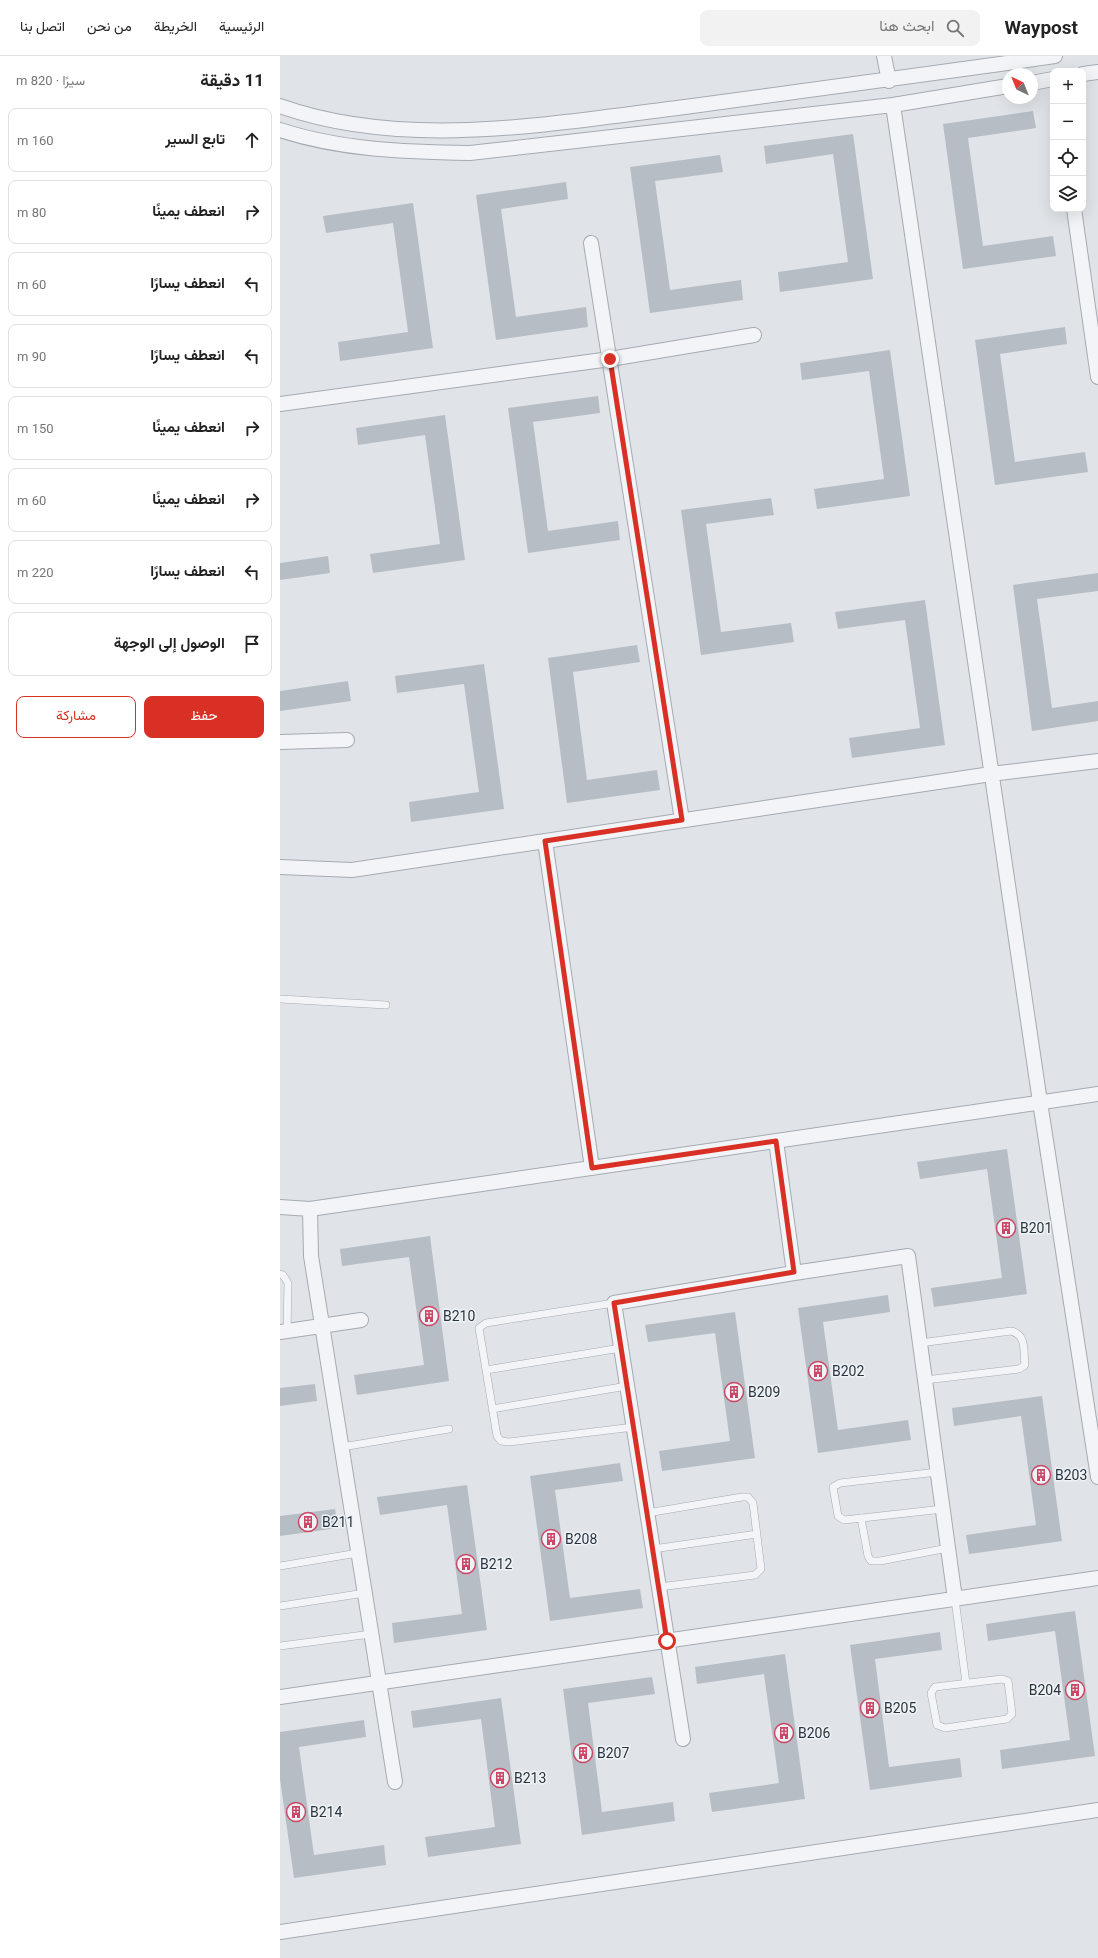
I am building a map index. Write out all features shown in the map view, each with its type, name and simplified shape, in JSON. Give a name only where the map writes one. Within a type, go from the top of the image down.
[{"type":"street","points":[[884,56],[889,81]]},
{"type":"street","points":[[280,106],[306,115],[362,127],[462,131],[584,119],[889,81],[1055,56]]},
{"type":"street","points":[[1086,74],[1098,72]]},
{"type":"street","points":[[1038,81],[1050,79]]},
{"type":"street","points":[[280,130],[347,146],[409,152],[470,153],[893,105],[1002,87]]},
{"type":"street","points":[[893,105],[1040,1102],[1098,1477]]},
{"type":"street","points":[[1075,212],[1092,288],[1098,377]]},
{"type":"street","points":[[591,243],[682,820]]},
{"type":"street","points":[[280,404],[610,359],[754,335]]},
{"type":"street","points":[[280,742],[347,740]]},
{"type":"street","points":[[280,867],[352,870],[992,774],[1098,761]]},
{"type":"street","points":[[545,841],[592,1168]]},
{"type":"street","points":[[280,1207],[310,1209],[1098,1094]]},
{"type":"street","points":[[776,1141],[794,1272]]},
{"type":"street","points":[[310,1209],[311,1256],[395,1782]]},
{"type":"street","points":[[683,1739],[614,1303],[794,1272],[908,1256],[955,1599]]},
{"type":"street","points":[[284,1332],[361,1320]]},
{"type":"street","points":[[280,1697],[1098,1578]]},
{"type":"street","points":[[280,1932],[1098,1810]]},
{"type":"lane","points":[[280,999],[386,1005]]},
{"type":"lane","points":[[280,1274],[283,1275],[288,1283],[284,1332]]},
{"type":"lane","points":[[614,1303],[486,1323],[479,1328],[492,1409],[497,1436],[501,1441],[509,1442],[634,1427]]},
{"type":"lane","points":[[920,1343],[1011,1331],[1018,1333],[1022,1337],[1025,1365],[1019,1369],[925,1380]]},
{"type":"lane","points":[[486,1370],[621,1348]]},
{"type":"lane","points":[[492,1409],[627,1386]]},
{"type":"lane","points":[[342,1447],[449,1429]]},
{"type":"lane","points":[[938,1472],[840,1483],[833,1487],[838,1516],[844,1520],[943,1509]]},
{"type":"lane","points":[[647,1513],[748,1497],[753,1504],[761,1569],[755,1574],[659,1587]]},
{"type":"lane","points":[[861,1518],[868,1556],[871,1561],[880,1561],[948,1548]]},
{"type":"lane","points":[[653,1549],[757,1534]]},
{"type":"lane","points":[[280,1566],[358,1553]]},
{"type":"lane","points":[[280,1606],[365,1593]]},
{"type":"lane","points":[[955,1599],[966,1684]]},
{"type":"lane","points":[[280,1646],[371,1634]]},
{"type":"lane","points":[[1002,1679],[1008,1682],[1012,1714],[1007,1719],[944,1728],[937,1725],[931,1693],[935,1687],[966,1684],[1002,1679]]},
{"type":"building","points":[[1033,111],[1036,128],[968,138],[983,246],[1053,236],[1056,256],[963,269],[943,124]]},
{"type":"building","points":[[853,134],[873,279],[780,292],[778,272],[848,262],[833,154],[766,164],[764,146]]},
{"type":"building","points":[[720,155],[723,172],[655,181],[670,290],[741,280],[743,300],[650,313],[630,167]]},
{"type":"building","points":[[566,182],[568,199],[501,209],[516,317],[586,307],[588,327],[496,340],[476,195]]},
{"type":"building","points":[[413,203],[433,348],[340,361],[338,342],[408,332],[393,223],[326,233],[323,216]]},
{"type":"building","points":[[1065,327],[1067,344],[1000,354],[1015,462],[1085,452],[1088,472],[995,485],[975,340]]},
{"type":"building","points":[[890,350],[910,496],[817,509],[814,489],[884,479],[869,371],[802,380],[800,363]]},
{"type":"building","points":[[598,396],[600,413],[533,422],[548,531],[618,521],[620,540],[528,553],[508,408]]},
{"type":"building","points":[[445,415],[465,560],[373,573],[370,554],[440,544],[425,435],[358,445],[356,428]]},
{"type":"building","points":[[771,498],[774,515],[706,524],[721,632],[791,623],[794,642],[701,655],[681,510]]},
{"type":"building","points":[[328,556],[330,573],[280,580],[280,563]]},
{"type":"building","points":[[1098,573],[1098,591],[1037,599],[1052,708],[1098,701],[1098,721],[1032,731],[1013,585]]},
{"type":"building","points":[[925,600],[945,745],[852,758],[849,738],[920,728],[905,620],[838,629],[835,612]]},
{"type":"building","points":[[637,645],[640,662],[573,672],[587,780],[657,770],[660,790],[567,803],[548,658]]},
{"type":"building","points":[[484,664],[504,809],[411,822],[409,802],[479,792],[464,684],[397,693],[395,676]]},
{"type":"building","points":[[348,681],[351,701],[280,711],[280,691]]},
{"type":"building","name":"B201","points":[[1007,1149],[1027,1294],[934,1307],[931,1288],[1002,1278],[987,1169],[920,1179],[917,1162]]},
{"type":"building","name":"B210","points":[[430,1236],[449,1381],[357,1395],[354,1375],[424,1365],[409,1257],[342,1266],[340,1249]]},
{"type":"building","name":"B202","points":[[888,1295],[890,1312],[823,1322],[838,1430],[908,1420],[911,1440],[818,1453],[798,1308]]},
{"type":"building","name":"B209","points":[[735,1312],[755,1458],[662,1471],[659,1451],[730,1441],[715,1333],[648,1342],[645,1325]]},
{"type":"building","points":[[315,1384],[317,1401],[280,1406],[280,1388]]},
{"type":"building","name":"B203","points":[[1042,1396],[1062,1541],[969,1554],[966,1535],[1036,1525],[1021,1416],[954,1426],[952,1408]]},
{"type":"building","name":"B208","points":[[620,1463],[623,1481],[555,1490],[570,1598],[640,1589],[643,1608],[550,1621],[530,1476]]},
{"type":"building","name":"B212","points":[[467,1485],[487,1630],[394,1643],[392,1623],[462,1614],[447,1505],[380,1515],[377,1497]]},
{"type":"building","name":"B211","points":[[335,1509],[338,1528],[280,1536],[280,1516]]},
{"type":"building","name":"B204","points":[[1075,1611],[1095,1756],[1002,1769],[1000,1750],[1070,1740],[1055,1631],[988,1641],[986,1624]]},
{"type":"building","name":"B205","points":[[940,1632],[942,1650],[875,1659],[889,1767],[960,1758],[962,1777],[870,1790],[850,1645]]},
{"type":"building","name":"B206","points":[[785,1654],[805,1799],[712,1812],[709,1793],[779,1783],[764,1674],[697,1684],[695,1667]]},
{"type":"building","name":"B207","points":[[652,1677],[655,1694],[588,1703],[602,1812],[673,1802],[675,1821],[582,1835],[563,1689]]},
{"type":"building","name":"B213","points":[[501,1698],[521,1844],[428,1857],[425,1837],[495,1827],[481,1719],[413,1728],[411,1711]]},
{"type":"building","name":"B214","points":[[364,1720],[366,1737],[299,1747],[314,1855],[384,1845],[386,1865],[294,1878],[280,1779],[280,1732]]},
{"type":"place","name":"B201","points":[[1006,1228]]},
{"type":"place","name":"B210","points":[[429,1316]]},
{"type":"place","name":"B202","points":[[818,1371]]},
{"type":"place","name":"B209","points":[[734,1392]]},
{"type":"place","name":"B203","points":[[1041,1475]]},
{"type":"place","name":"B211","points":[[308,1522]]},
{"type":"place","name":"B208","points":[[551,1539]]},
{"type":"place","name":"B212","points":[[466,1564]]},
{"type":"place","name":"B204","points":[[1075,1690]]},
{"type":"place","name":"B205","points":[[870,1708]]},
{"type":"place","name":"B206","points":[[784,1733]]},
{"type":"place","name":"B207","points":[[583,1753]]},
{"type":"place","name":"B213","points":[[500,1778]]},
{"type":"place","name":"B214","points":[[296,1812]]},
{"type":"route","points":[[610,359],[682,820],[545,841],[592,1168],[776,1141],[794,1272],[614,1303],[667,1641]]}]
